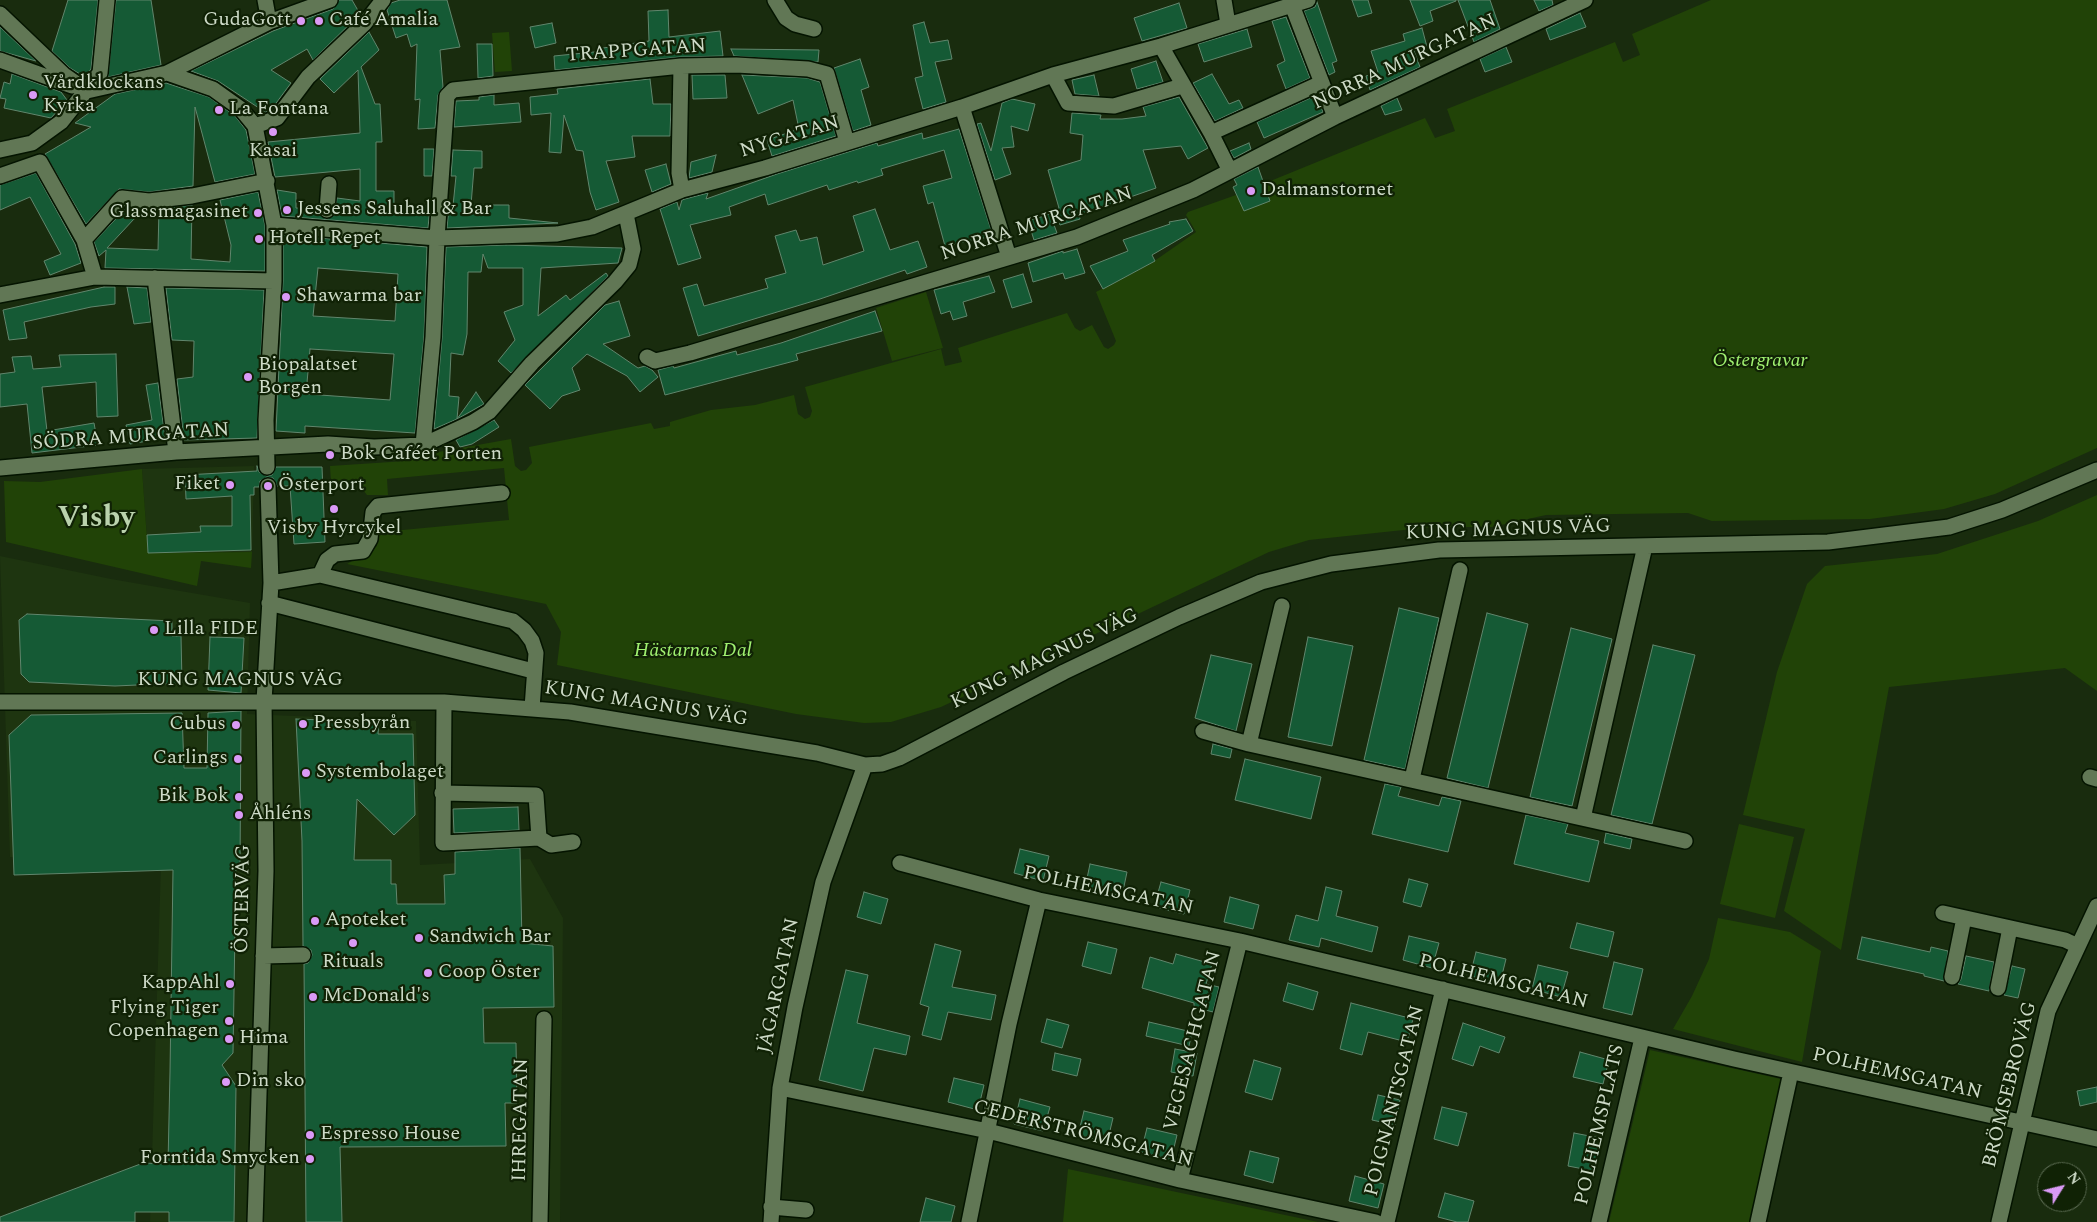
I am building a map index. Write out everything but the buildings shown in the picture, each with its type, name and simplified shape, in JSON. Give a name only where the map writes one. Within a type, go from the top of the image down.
[{"type":"street","points":[[0,150],[32,143],[61,122],[100,73],[107,0]]},
{"type":"street","points":[[265,0],[269,22]]},
{"type":"street","points":[[0,60],[87,91],[167,73],[269,22],[330,0]]},
{"type":"street","points":[[255,126],[277,118],[308,76],[365,23],[382,0]]},
{"type":"street","points":[[775,0],[786,18],[795,24],[814,29]]},
{"type":"street","points":[[1224,0],[1228,24]]},
{"type":"street","name":"NYGATAN","points":[[274,225],[326,221],[436,238],[557,234],[592,227],[682,190],[765,168],[962,107],[1053,75],[1161,46],[1308,0]]},
{"type":"street","name":"NORRA MURGATAN","points":[[647,358],[655,361],[690,353],[1086,233],[1194,190],[1335,117],[1584,0]]},
{"type":"street","points":[[1292,5],[1335,117]]},
{"type":"street","points":[[0,14],[64,75],[87,91]]},
{"type":"street","points":[[1161,46],[1182,86],[1211,133],[1230,171]]},
{"type":"street","name":"TRAPPGATAN","points":[[436,238],[447,96],[458,89],[681,66],[736,65],[808,69],[827,74],[847,142]]},
{"type":"street","points":[[681,66],[680,173],[682,190]]},
{"type":"street","points":[[167,73],[213,89],[241,109],[255,126],[274,225],[274,281],[266,448],[267,466]]},
{"type":"street","points":[[1053,75],[1068,103],[1114,106],[1182,86]]},
{"type":"street","points":[[1211,133],[1321,83]]},
{"type":"street","points":[[962,107],[1009,257]]},
{"type":"street","points":[[0,176],[40,162],[84,240],[95,277]]},
{"type":"street","points":[[84,240],[122,198],[149,201],[192,196],[267,181]]},
{"type":"street","points":[[326,221],[329,184]]},
{"type":"street","points":[[436,238],[433,337],[423,444],[473,422],[489,412],[532,363],[615,282],[629,265],[633,249],[626,214]]},
{"type":"street","points":[[0,295],[95,277],[274,281]]},
{"type":"street","points":[[155,278],[176,452]]},
{"type":"street","name":"SÖDRA MURGATAN","points":[[0,468],[176,452],[328,444],[374,447],[423,444]]},
{"type":"street","name":"KUNG MAGNUS VÄG","points":[[0,702],[444,702],[532,708],[570,712],[817,753],[865,765],[882,764],[898,758],[1064,672],[1179,617],[1260,582],[1331,564],[1439,550],[1828,542],[1949,527],[2002,510],[2097,470]]},
{"type":"street","name":"ÖSTERVÄG","points":[[255,1222],[266,871],[264,701],[270,583],[268,486]]},
{"type":"street","points":[[320,575],[326,560],[335,554],[363,551],[370,540],[373,512],[378,506],[502,493]]},
{"type":"street","points":[[1584,818],[1645,546]]},
{"type":"street","points":[[1412,779],[1460,570]]},
{"type":"street","points":[[270,583],[320,575],[513,621],[524,630],[532,641],[536,653],[533,671],[532,708]]},
{"type":"street","points":[[269,604],[533,671]]},
{"type":"street","points":[[1249,744],[1282,606]]},
{"type":"street","points":[[444,702],[442,794],[444,843],[539,838],[551,845],[573,842]]},
{"type":"street","points":[[1203,731],[1249,744],[1685,841]]},
{"type":"street","name":"JÄGARGATAN","points":[[771,1215],[780,1088],[823,882],[865,765]]},
{"type":"street","points":[[442,794],[536,795],[539,838]]},
{"type":"street","name":"POLHEMSGATAN","points":[[900,863],[1039,900],[1240,941],[1443,988],[1642,1038],[2097,1139]]},
{"type":"street","points":[[970,1222],[1009,1024],[1039,900]]},
{"type":"street","name":"BRÖMSEBROVÄG","points":[[1999,1222],[2020,1122],[2048,1011],[2097,906]]},
{"type":"street","points":[[1943,913],[2065,940],[2078,946]]},
{"type":"street","points":[[1952,977],[1964,918]]},
{"type":"street","points":[[1998,988],[2010,928]]},
{"type":"street","name":"VEGESACHGATAN","points":[[1180,1180],[1240,941]]},
{"type":"street","points":[[263,956],[304,954]]},
{"type":"street","name":"POIGNANTSGATAN","points":[[1387,1222],[1443,988]]},
{"type":"street","name":"IHREGATAN","points":[[540,1222],[544,1019]]},
{"type":"street","name":"POLHEMSPLATS","points":[[1598,1222],[1642,1038]]},
{"type":"street","points":[[1758,1222],[1792,1072]]},
{"type":"street","name":"CEDERSTRÖMSGATAN","points":[[780,1088],[988,1131],[1180,1180],[1376,1222]]},
{"type":"street","points":[[771,1215],[806,1210]]},
{"type":"shaded area","points":[[254,466],[252,552],[148,553],[142,469]]},
{"type":"shaded area","points":[[0,556],[111,579],[250,603],[247,714],[416,721],[420,865],[530,859],[563,918],[560,1222],[150,1222],[161,864],[10,857]]},
{"type":"green space","name":"Östergravar","points":[[1711,0],[2097,0],[2097,448],[1995,494],[1944,509],[1870,519],[1712,521],[1688,513],[1546,515],[1492,527],[1432,527],[1309,540],[1269,552],[941,707],[891,722],[864,723],[796,714],[557,665],[561,632],[546,604],[347,564],[377,546],[377,535],[392,531],[509,520],[504,468],[387,479],[388,495],[367,495],[355,480],[331,483],[330,466],[406,461],[416,456],[511,439],[515,466],[521,471],[526,470],[532,463],[529,447],[651,423],[654,429],[670,426],[670,422],[711,410],[755,405],[794,395],[798,414],[805,419],[810,417],[812,411],[805,387],[941,349],[945,366],[962,362],[958,348],[1067,313],[1075,328],[1080,331],[1092,325],[1104,347],[1108,349],[1116,341],[1096,292],[1150,264],[1196,232],[1186,215],[1188,212],[1236,195],[1425,118],[1435,138],[1455,131],[1447,109],[1615,42],[1623,62],[1640,55],[1632,34]]},
{"type":"green space","points":[[509,32],[512,71],[495,72],[492,33]]},
{"type":"green space","points":[[926,292],[943,348],[892,361],[876,308]]},
{"type":"green space","points":[[142,469],[148,553],[252,552],[251,568],[201,561],[197,586],[6,542],[4,481],[40,482]]},
{"type":"green space","points":[[2097,495],[2097,691],[2065,668],[1889,687],[1841,950],[1784,911],[1805,829],[1743,815],[1777,672],[1807,584],[1825,566],[1937,554],[2038,521]]},
{"type":"green space","points":[[1739,824],[1794,837],[1775,918],[1720,904]]},
{"type":"green space","points":[[1718,918],[1790,932],[1821,951],[1802,1062],[1673,1029],[1692,996],[1709,959]]},
{"type":"green space","points":[[1650,1050],[1781,1079],[1751,1222],[1609,1222]]},
{"type":"green space","points":[[1068,1169],[1318,1222],[1063,1222]]},
{"type":"place","name":"GudaGott","points":[[301,21]]},
{"type":"place","name":"Café Amalia","points":[[319,21]]},
{"type":"place","name":"Vårdklockans Kyrka","points":[[33,95]]},
{"type":"place","name":"La Fontana","points":[[219,110]]},
{"type":"place","name":"Kasai","points":[[273,132]]},
{"type":"place","name":"Dalmanstornet","points":[[1251,191]]},
{"type":"place","name":"Jessens Saluhall & Bar","points":[[287,210]]},
{"type":"place","name":"Glassmagasinet","points":[[258,213]]},
{"type":"place","name":"Hotell Repet","points":[[259,239]]},
{"type":"place","name":"Shawarma bar","points":[[286,297]]},
{"type":"place","name":"Biopalatset Borgen","points":[[248,377]]},
{"type":"place","name":"Bok Caféet Porten","points":[[330,455]]},
{"type":"place","name":"Fiket","points":[[230,485]]},
{"type":"place","name":"Österport","points":[[268,486]]},
{"type":"place","name":"Visby Hyrcykel","points":[[334,509]]},
{"type":"place","name":"Lilla FIDE","points":[[154,630]]},
{"type":"place","name":"Pressbyrån","points":[[303,724]]},
{"type":"place","name":"Cubus","points":[[236,725]]},
{"type":"place","name":"Carlings","points":[[238,759]]},
{"type":"place","name":"Systembolaget","points":[[306,773]]},
{"type":"place","name":"Bik Bok","points":[[239,797]]},
{"type":"place","name":"Åhléns","points":[[239,815]]},
{"type":"place","name":"Apoteket","points":[[315,921]]},
{"type":"place","name":"Sandwich Bar","points":[[419,938]]},
{"type":"place","name":"Rituals","points":[[353,943]]},
{"type":"place","name":"Coop Öster","points":[[428,973]]},
{"type":"place","name":"KappAhl","points":[[230,984]]},
{"type":"place","name":"McDonald's","points":[[313,997]]},
{"type":"place","name":"Flying Tiger Copenhagen","points":[[229,1021]]},
{"type":"place","name":"Hima","points":[[229,1039]]},
{"type":"place","name":"Din sko","points":[[226,1082]]},
{"type":"place","name":"Espresso House","points":[[310,1135]]},
{"type":"place","name":"Forntida Smycken","points":[[310,1159]]},
{"type":"district","name":"Visby","points":[[96,520]]},
{"type":"park label","name":"Hästarnas Dal","points":[[693,652]]}]
